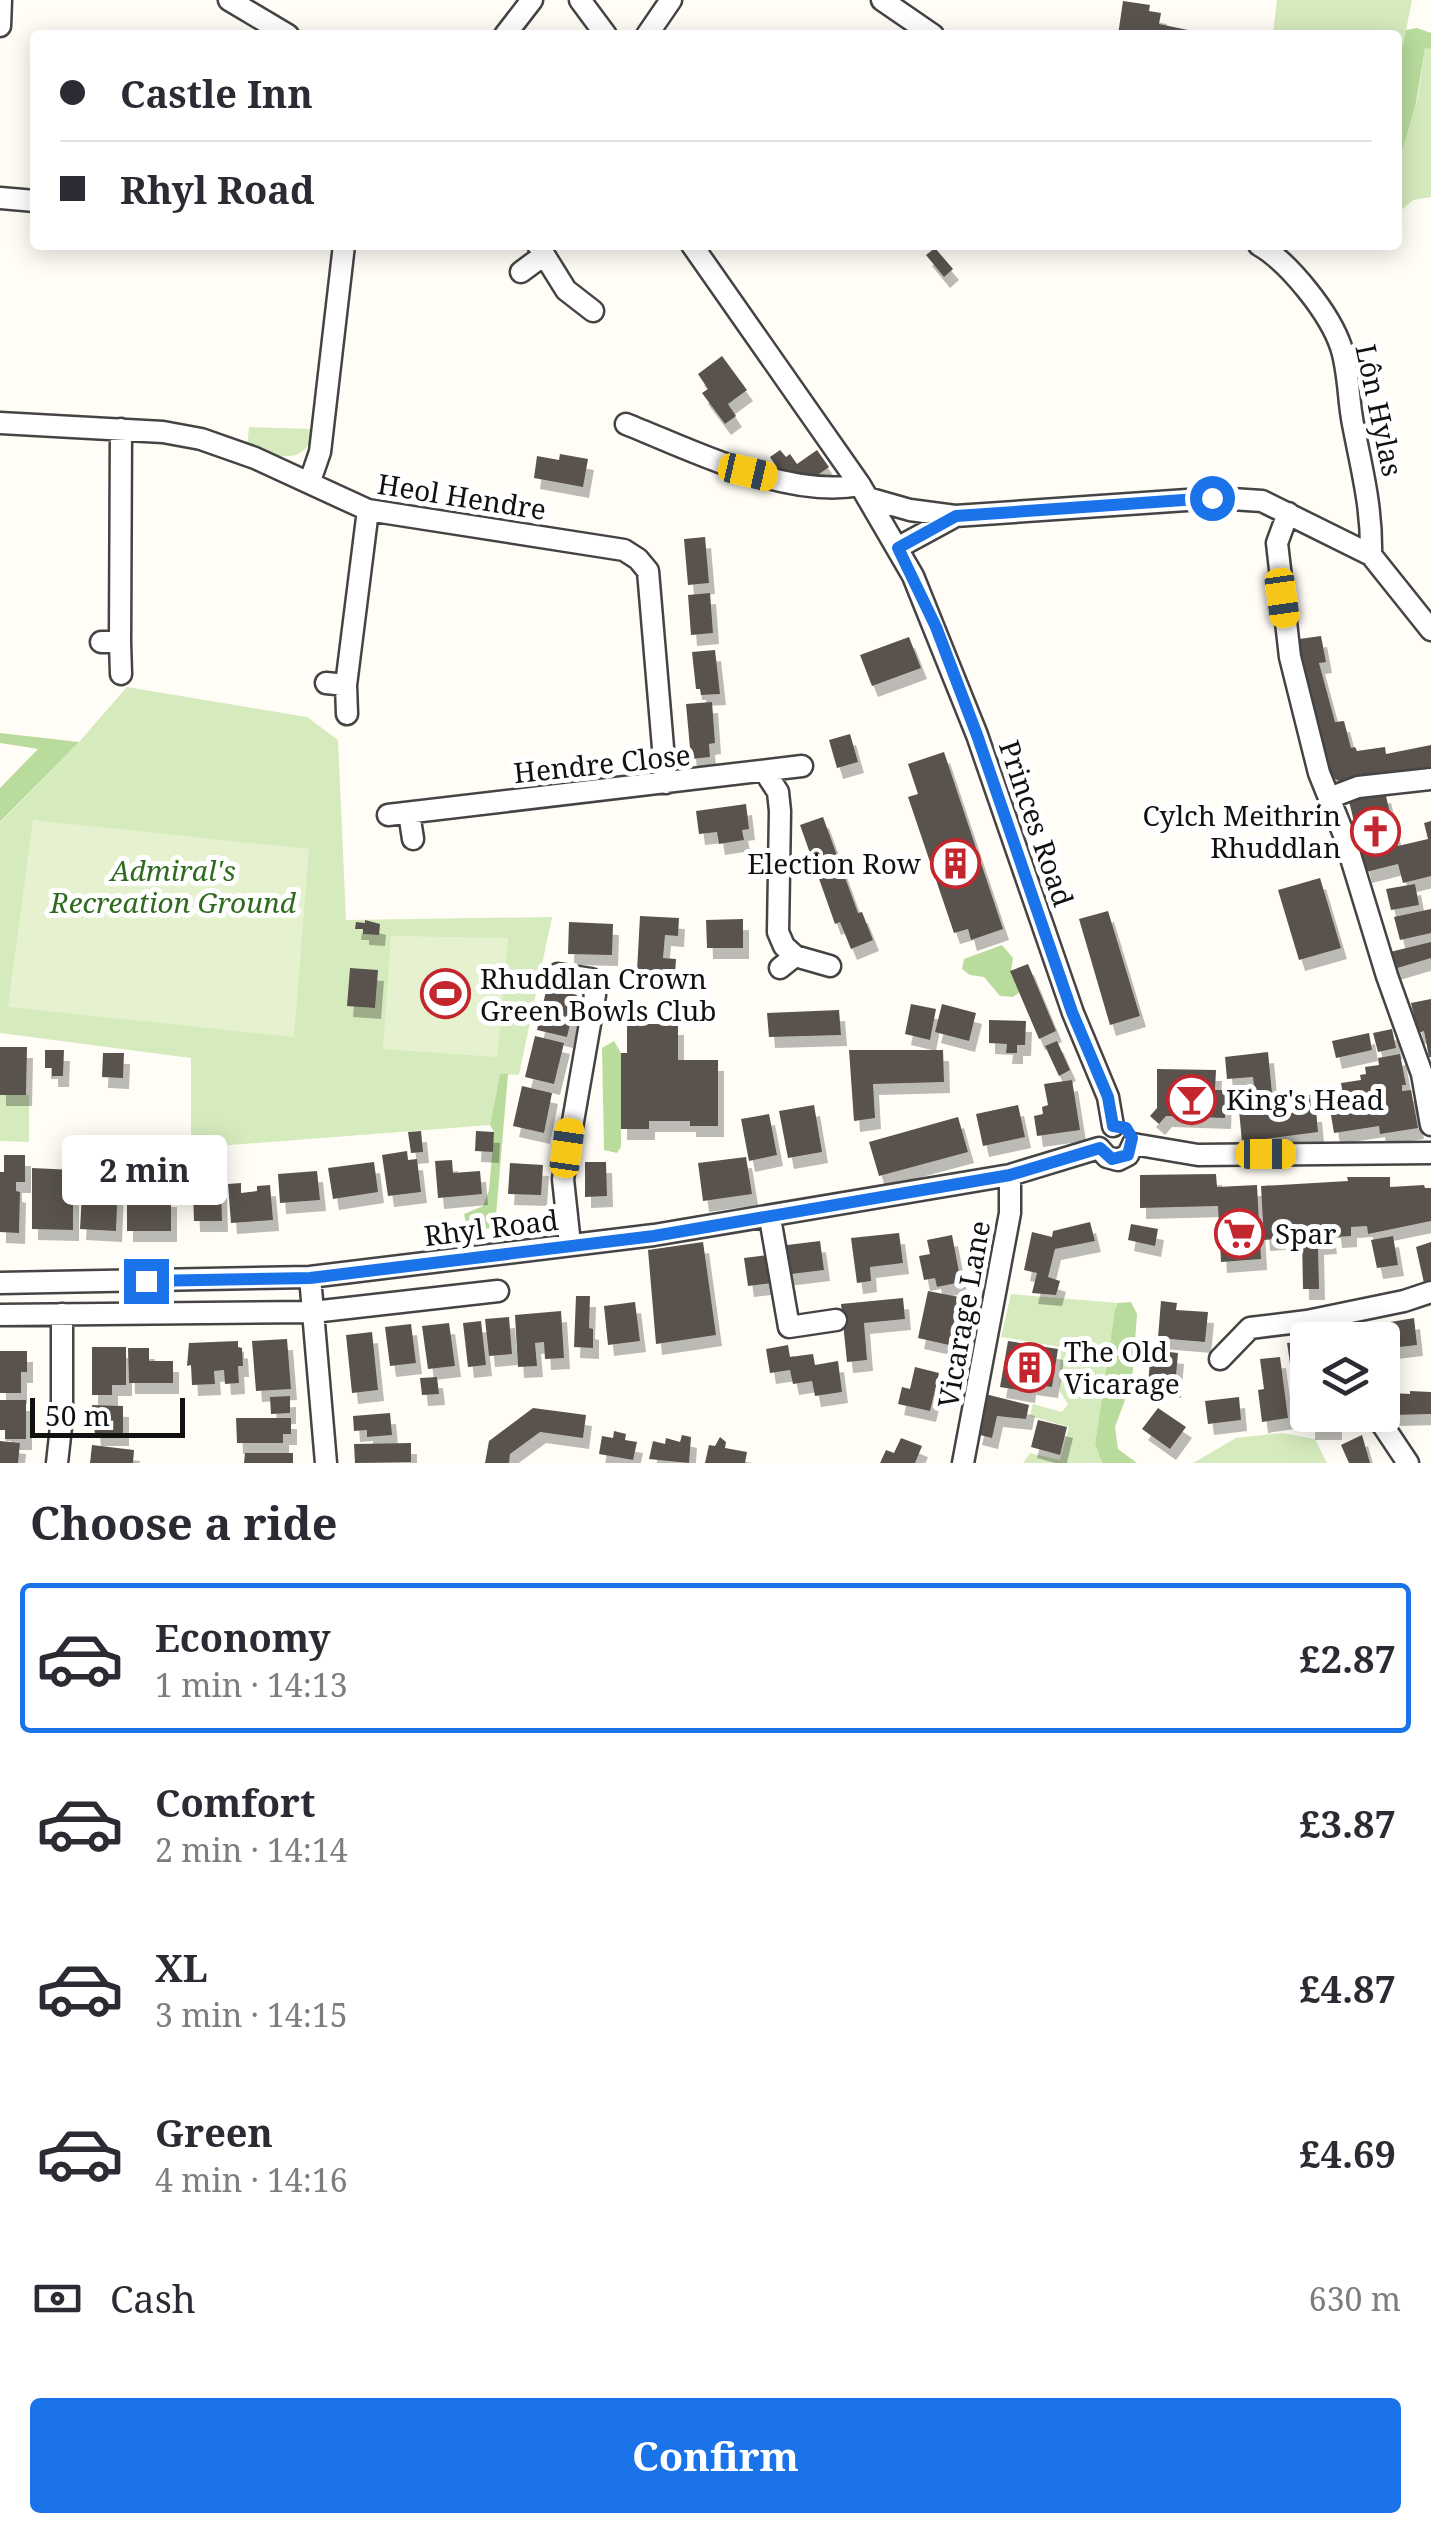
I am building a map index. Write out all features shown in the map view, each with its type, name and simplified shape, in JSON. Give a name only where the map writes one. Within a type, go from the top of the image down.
[{"type":"street","points":[[0,26],[1,0]]},
{"type":"street","points":[[229,0],[280,30]]},
{"type":"street","points":[[509,30],[532,0]]},
{"type":"street","points":[[580,0],[602,30]]},
{"type":"street","points":[[650,30],[671,0]]},
{"type":"street","points":[[882,0],[927,30]]},
{"type":"street","points":[[0,198],[30,201]]},
{"type":"street","points":[[310,482],[320,452],[343,250]]},
{"type":"street","points":[[521,272],[541,250],[566,290],[593,311]]},
{"type":"street","name":"Princes Road","points":[[695,250],[864,492],[898,548],[936,627],[1072,1012],[1108,1097],[1113,1126]]},
{"type":"street","name":"Lôn Hylas","points":[[1268,250],[1313,298],[1342,350],[1372,513],[1371,555]]},
{"type":"street","name":"Heol Hendre","points":[[0,423],[120,428],[201,439],[310,482],[368,510],[624,550],[638,558],[648,571],[666,783]]},
{"type":"street","points":[[626,424],[748,472],[834,490],[864,492],[910,510],[956,516],[1216,498],[1262,501],[1371,555],[1431,630]]},
{"type":"street","points":[[120,428],[111,642],[121,674]]},
{"type":"street","points":[[347,714],[336,684],[368,510]]},
{"type":"street","points":[[1288,513],[1277,543],[1290,657],[1319,772],[1344,835],[1422,1074],[1431,1125]]},
{"type":"street","points":[[898,548],[956,516]]},
{"type":"street","name":"Hendre Close","points":[[413,839],[398,814],[802,766]]},
{"type":"street","points":[[765,772],[778,792],[778,932],[788,962],[830,966]]},
{"type":"street","points":[[1329,798],[1358,787],[1431,779]]},
{"type":"street","points":[[558,974],[591,979],[595,995],[562,1179],[570,1244]]},
{"type":"street","points":[[1113,1126],[1126,1128],[1133,1144],[1128,1155],[1118,1160],[1106,1157],[1100,1148],[1102,1132],[1113,1126]]},
{"type":"street","points":[[1133,1144],[1198,1155],[1431,1153]]},
{"type":"street","name":"Rhyl Road","points":[[0,1282],[310,1278],[770,1218],[1010,1175],[1100,1148]]},
{"type":"street","name":"Vicarage Lane","points":[[963,1463],[1010,1213],[1010,1175]]},
{"type":"street","points":[[770,1218],[788,1327],[836,1320]]},
{"type":"street","points":[[310,1278],[326,1463]]},
{"type":"street","points":[[0,1315],[314,1312],[498,1290]]},
{"type":"street","points":[[1220,1359],[1250,1328],[1306,1321],[1431,1292]]},
{"type":"street","points":[[56,1463],[62,1418],[62,1314]]},
{"type":"street","points":[[1387,1432],[1408,1463]]},
{"type":"green space","points":[[1277,0],[1412,0],[1402,45],[1402,30],[1273,30]]},
{"type":"green space","points":[[1417,28],[1431,33],[1431,49],[1425,48],[1416,103],[1402,152],[1402,45],[1406,30]]},
{"type":"green space","points":[[1425,47],[1431,49],[1431,197],[1413,200],[1402,210],[1402,152],[1418,97]]},
{"type":"green space","points":[[249,427],[313,429],[305,450],[288,456],[247,448]]},
{"type":"green space","name":"Admiral's Recreation Ground","points":[[127,687],[307,717],[338,740],[346,920],[552,917],[519,1075],[500,1074],[490,1125],[191,1148],[191,1058],[0,1033],[0,823]]},
{"type":"green space","points":[[0,733],[79,742],[0,822],[0,788],[38,749],[0,743]]},
{"type":"green space","points":[[33,820],[309,849],[294,1037],[8,1007]]},
{"type":"green space","name":"Rhuddlan Crown Green Bowls Club","points":[[391,936],[508,938],[497,1057],[383,1049]]},
{"type":"green space","points":[[1002,945],[1013,958],[1011,972],[1020,992],[1013,997],[1000,996],[984,977],[962,969],[964,959]]},
{"type":"green space","points":[[614,1041],[621,1053],[621,1147],[617,1153],[604,1150],[602,1048]]},
{"type":"green space","points":[[500,1074],[508,1074],[495,1227],[480,1230],[466,1223],[464,1214],[483,1206],[489,1190],[494,1132],[490,1125]]},
{"type":"green space","points":[[0,1095],[29,1095],[29,1142],[0,1141]]},
{"type":"green space","points":[[1011,1294],[1118,1303],[1095,1444],[1102,1463],[1023,1463],[1030,1453],[1060,1460],[1069,1427],[1030,1416],[1033,1404],[1062,1412],[1068,1404],[1059,1390],[1061,1347],[1001,1337]]},
{"type":"green space","points":[[1131,1302],[1137,1314],[1132,1381],[1115,1427],[1118,1449],[1137,1463],[1102,1463],[1095,1444],[1115,1309],[1118,1303]]},
{"type":"green space","points":[[1282,1433],[1315,1439],[1327,1463],[1193,1463],[1236,1438]]},
{"type":"building","points":[[1123,1],[1150,5],[1149,11],[1161,13],[1159,24],[1188,30],[1119,30]]},
{"type":"building","points":[[937,250],[953,269],[944,277],[926,255]]},
{"type":"building","points":[[722,356],[747,390],[728,404],[736,416],[725,424],[702,393],[708,389],[698,374]]},
{"type":"building","points":[[780,450],[786,457],[790,454],[797,464],[817,450],[829,467],[812,479],[778,469],[770,457]]},
{"type":"building","points":[[560,454],[588,459],[583,487],[534,478],[537,456],[559,460]]},
{"type":"building","points":[[705,537],[709,583],[688,585],[684,539]]},
{"type":"building","points":[[710,593],[713,633],[691,635],[688,595]]},
{"type":"building","points":[[1321,636],[1326,662],[1319,663],[1335,722],[1344,721],[1351,748],[1357,751],[1385,747],[1386,754],[1431,745],[1431,773],[1344,783],[1326,775],[1292,640]]},
{"type":"building","points":[[909,637],[921,668],[872,686],[860,655]]},
{"type":"building","points":[[715,650],[720,694],[701,695],[700,689],[696,689],[692,652]]},
{"type":"building","points":[[712,702],[715,743],[709,744],[710,757],[691,759],[686,704]]},
{"type":"building","points":[[850,734],[858,762],[837,768],[829,740]]},
{"type":"building","name":"Election Row","points":[[944,752],[1003,929],[971,940],[968,929],[954,933],[908,797],[918,794],[908,764]]},
{"type":"building","name":"Cylch Meithrin Rhuddlan","points":[[1385,792],[1398,846],[1428,839],[1424,823],[1431,821],[1431,876],[1403,883],[1398,864],[1366,872],[1349,801]]},
{"type":"building","points":[[746,804],[749,829],[742,830],[744,840],[719,844],[717,832],[699,834],[696,811]]},
{"type":"building","points":[[823,817],[858,913],[862,912],[873,940],[851,949],[840,922],[835,924],[800,825]]},
{"type":"building","points":[[1320,878],[1341,948],[1299,960],[1278,890]]},
{"type":"building","points":[[1415,884],[1419,905],[1391,910],[1386,889]]},
{"type":"building","points":[[1431,909],[1431,933],[1400,940],[1394,917]]},
{"type":"building","points":[[1108,911],[1140,1016],[1110,1025],[1079,919]]},
{"type":"building","points":[[640,916],[679,918],[678,936],[665,935],[663,958],[676,959],[675,974],[637,971]]},
{"type":"building","points":[[743,919],[743,948],[707,948],[706,920]]},
{"type":"building","points":[[356,922],[380,924],[379,935],[355,929]]},
{"type":"building","points":[[569,922],[613,924],[612,955],[568,954]]},
{"type":"building","points":[[1431,942],[1431,958],[1394,969],[1390,952]]},
{"type":"building","points":[[1028,964],[1056,1031],[1039,1039],[1010,971]]},
{"type":"building","points":[[350,968],[378,970],[375,1008],[347,1006]]},
{"type":"building","points":[[547,987],[577,995],[567,1037],[537,1030]]},
{"type":"building","points":[[1431,999],[1429,1057],[1424,1031],[1418,1033],[1411,1003]]},
{"type":"building","points":[[911,1004],[936,1009],[930,1040],[905,1034]]},
{"type":"building","points":[[942,1004],[976,1013],[969,1041],[935,1032]]},
{"type":"building","points":[[839,1010],[841,1035],[769,1037],[767,1013]]},
{"type":"building","points":[[989,1020],[1026,1021],[1025,1045],[1017,1045],[1017,1053],[1006,1053],[1007,1044],[989,1043]]},
{"type":"building","points":[[627,1024],[678,1024],[678,1060],[718,1060],[718,1126],[649,1121],[649,1129],[621,1129],[621,1053],[627,1053]]},
{"type":"building","points":[[1392,1029],[1396,1048],[1378,1052],[1373,1033]]},
{"type":"building","points":[[1369,1033],[1372,1050],[1336,1058],[1332,1041]]},
{"type":"building","points":[[535,1036],[564,1043],[554,1084],[525,1077]]},
{"type":"building","points":[[1057,1041],[1070,1070],[1059,1076],[1045,1046]]},
{"type":"building","points":[[0,1047],[27,1047],[26,1095],[0,1095]]},
{"type":"building","points":[[45,1050],[64,1050],[63,1076],[52,1076],[52,1068],[45,1068]]},
{"type":"building","points":[[849,1050],[943,1050],[944,1082],[873,1084],[875,1118],[854,1121]]},
{"type":"building","points":[[1268,1052],[1274,1114],[1292,1113],[1291,1097],[1310,1095],[1318,1132],[1242,1142],[1239,1110],[1256,1108],[1253,1077],[1227,1079],[1225,1057]]},
{"type":"building","points":[[103,1053],[124,1053],[123,1078],[102,1077]]},
{"type":"building","points":[[1400,1054],[1406,1085],[1402,1085],[1402,1091],[1411,1090],[1418,1128],[1380,1134],[1379,1126],[1334,1133],[1330,1109],[1345,1106],[1341,1083],[1361,1080],[1360,1075],[1366,1074],[1365,1067],[1379,1065],[1378,1058]]},
{"type":"building","name":"King's Head","points":[[1157,1069],[1216,1070],[1215,1090],[1226,1090],[1225,1118],[1166,1116],[1159,1124],[1150,1116],[1157,1108]]},
{"type":"building","points":[[1072,1080],[1080,1130],[1037,1136],[1034,1116],[1043,1114],[1042,1107],[1048,1105],[1044,1084]]},
{"type":"building","points":[[522,1086],[552,1093],[544,1133],[513,1126]]},
{"type":"building","points":[[814,1105],[822,1152],[788,1158],[779,1111]]},
{"type":"building","points":[[1018,1105],[1025,1137],[983,1146],[976,1114]]},
{"type":"building","points":[[769,1114],[777,1155],[749,1161],[741,1119]]},
{"type":"building","points":[[958,1117],[968,1152],[879,1176],[869,1142]]},
{"type":"building","points":[[421,1131],[423,1152],[411,1153],[408,1132]]},
{"type":"building","points":[[476,1131],[494,1132],[493,1152],[475,1151]]},
{"type":"building","points":[[112,1139],[125,1139],[124,1178],[116,1178],[116,1168],[111,1168]]},
{"type":"building","points":[[407,1151],[408,1160],[417,1159],[421,1192],[388,1196],[382,1155]]},
{"type":"building","points":[[4,1155],[25,1155],[25,1182],[16,1182],[16,1191],[20,1192],[19,1233],[0,1232],[0,1172],[4,1172]]},
{"type":"building","points":[[746,1157],[752,1194],[703,1201],[698,1163]]},
{"type":"building","points":[[452,1160],[453,1173],[480,1171],[482,1194],[438,1198],[435,1161]]},
{"type":"building","points":[[374,1162],[378,1192],[333,1199],[328,1168]]},
{"type":"building","points":[[585,1162],[606,1162],[607,1196],[585,1197]]},
{"type":"building","points":[[510,1163],[543,1165],[541,1195],[508,1194]]},
{"type":"building","points":[[32,1168],[73,1170],[73,1230],[32,1229]]},
{"type":"building","points":[[317,1171],[320,1200],[280,1203],[278,1174]]},
{"type":"building","points":[[1216,1174],[1217,1187],[1257,1185],[1261,1259],[1221,1262],[1218,1206],[1140,1208],[1140,1175]]},
{"type":"building","points":[[133,1175],[164,1175],[164,1196],[171,1196],[171,1231],[127,1231],[127,1200],[133,1200]]},
{"type":"building","points":[[83,1177],[118,1179],[116,1231],[80,1229]]},
{"type":"building","points":[[1347,1177],[1390,1177],[1390,1187],[1431,1188],[1431,1221],[1368,1234],[1367,1226],[1351,1227],[1351,1236],[1336,1237],[1335,1227],[1329,1227],[1331,1243],[1318,1244],[1319,1289],[1303,1289],[1302,1237],[1264,1240],[1261,1186],[1348,1181]]},
{"type":"building","points":[[241,1183],[241,1193],[270,1185],[273,1220],[231,1223],[228,1184]]},
{"type":"building","points":[[207,1187],[221,1187],[222,1221],[194,1221],[193,1193],[207,1193]]},
{"type":"building","points":[[1090,1222],[1095,1241],[1055,1249],[1048,1277],[1060,1281],[1056,1295],[1032,1293],[1037,1273],[1024,1270],[1032,1232],[1052,1237],[1053,1231]]},
{"type":"building","points":[[1131,1224],[1158,1229],[1155,1246],[1128,1240]]},
{"type":"building","points":[[899,1233],[903,1263],[870,1267],[871,1281],[857,1283],[851,1238]]},
{"type":"building","points":[[952,1235],[961,1282],[937,1287],[935,1278],[924,1280],[919,1256],[930,1254],[927,1240]]},
{"type":"building","points":[[1393,1236],[1398,1265],[1377,1268],[1371,1240]]},
{"type":"building","points":[[820,1241],[824,1270],[783,1275],[779,1246]]},
{"type":"building","points":[[703,1242],[716,1335],[656,1344],[648,1250]]},
{"type":"building","points":[[1431,1242],[1431,1280],[1424,1283],[1416,1247]]},
{"type":"building","points":[[768,1255],[772,1283],[748,1286],[744,1258]]},
{"type":"building","points":[[928,1291],[959,1297],[949,1345],[918,1338]]},
{"type":"building","points":[[576,1296],[590,1296],[593,1348],[574,1347]]},
{"type":"building","points":[[903,1298],[905,1319],[864,1323],[867,1360],[847,1362],[841,1304]]},
{"type":"building","points":[[1161,1301],[1177,1303],[1176,1310],[1208,1312],[1205,1342],[1158,1338]]},
{"type":"building","points":[[635,1302],[640,1341],[608,1345],[604,1306]]},
{"type":"building","points":[[561,1311],[564,1358],[545,1359],[544,1342],[535,1343],[537,1366],[518,1367],[515,1315]]},
{"type":"building","points":[[509,1317],[512,1354],[489,1356],[485,1319]]},
{"type":"building","points":[[1414,1318],[1417,1345],[1400,1347],[1400,1322],[1391,1322]]},
{"type":"building","points":[[481,1321],[486,1365],[468,1367],[463,1323]]},
{"type":"building","points":[[449,1323],[455,1366],[428,1369],[422,1326]]},
{"type":"building","points":[[411,1324],[416,1363],[390,1366],[385,1327]]},
{"type":"building","points":[[372,1332],[378,1390],[352,1393],[346,1335]]},
{"type":"building","points":[[287,1339],[291,1389],[256,1391],[252,1341]]},
{"type":"building","points":[[238,1341],[243,1366],[238,1366],[239,1383],[225,1384],[224,1370],[214,1371],[215,1384],[192,1385],[191,1365],[187,1366],[189,1343]]},
{"type":"building","name":"The Old Vicarage","points":[[1008,1341],[1058,1349],[1052,1387],[1030,1384],[1029,1392],[1000,1387]]},
{"type":"building","points":[[788,1345],[790,1357],[813,1354],[815,1365],[838,1361],[842,1392],[815,1396],[812,1381],[793,1384],[790,1370],[770,1373],[766,1349]]},
{"type":"building","points":[[92,1347],[126,1347],[126,1385],[112,1385],[112,1395],[92,1395]]},
{"type":"building","points":[[128,1348],[149,1348],[149,1361],[173,1361],[173,1383],[129,1383]]},
{"type":"building","points":[[1151,1350],[1178,1353],[1175,1387],[1148,1384]]},
{"type":"building","points":[[0,1351],[27,1351],[21,1393],[0,1393]]},
{"type":"building","points":[[1280,1357],[1288,1418],[1262,1422],[1258,1390],[1264,1389],[1260,1359]]},
{"type":"building","points":[[915,1367],[939,1373],[930,1411],[898,1404],[902,1387],[910,1389]]},
{"type":"building","points":[[437,1377],[439,1394],[422,1395],[420,1378]]},
{"type":"building","points":[[1431,1392],[1431,1414],[1400,1415],[1400,1393]]},
{"type":"building","points":[[985,1394],[1029,1405],[1026,1419],[997,1416],[992,1438],[976,1434]]},
{"type":"building","points":[[290,1396],[290,1413],[271,1414],[270,1397]]},
{"type":"building","points":[[1239,1397],[1241,1420],[1208,1424],[1205,1401]]},
{"type":"building","points":[[0,1400],[26,1400],[26,1439],[5,1439],[5,1430],[0,1430]]},
{"type":"building","points":[[92,1405],[123,1406],[123,1435],[95,1435]]},
{"type":"building","points":[[533,1408],[586,1415],[583,1438],[540,1432],[510,1454],[509,1463],[485,1463],[489,1441]]},
{"type":"building","points":[[1158,1408],[1186,1427],[1170,1449],[1142,1429]]},
{"type":"building","points":[[390,1413],[392,1435],[367,1437],[367,1430],[354,1431],[353,1416]]},
{"type":"building","points":[[236,1418],[291,1418],[291,1434],[283,1434],[283,1443],[237,1443]]},
{"type":"building","points":[[1038,1420],[1067,1427],[1060,1455],[1031,1447]]},
{"type":"building","points":[[614,1431],[626,1434],[625,1440],[637,1442],[633,1460],[599,1454],[602,1436],[613,1438]]},
{"type":"building","points":[[682,1435],[691,1437],[689,1463],[649,1459],[653,1441],[665,1444],[666,1438],[680,1442]]},
{"type":"building","points":[[1362,1435],[1370,1463],[1349,1463],[1341,1445]]},
{"type":"building","points":[[720,1437],[726,1442],[725,1448],[747,1452],[745,1463],[705,1463],[709,1445],[715,1446]]},
{"type":"building","points":[[901,1438],[922,1446],[915,1463],[880,1463],[886,1450],[894,1453]]},
{"type":"building","points":[[0,1441],[20,1443],[18,1463],[0,1463]]},
{"type":"building","points":[[411,1443],[411,1462],[355,1463],[354,1444]]},
{"type":"building","points":[[92,1445],[134,1450],[133,1463],[90,1463]]},
{"type":"building","points":[[245,1453],[293,1453],[293,1463],[244,1463]]},
{"type":"place","name":"Cylch Meithrin Rhuddlan","points":[[1376,831]]},
{"type":"place","name":"Election Row","points":[[956,863]]},
{"type":"place","name":"Rhuddlan Crown Green Bowls Club","points":[[445,994]]},
{"type":"place","name":"King's Head","points":[[1191,1099]]},
{"type":"place","name":"Spar","points":[[1240,1233]]},
{"type":"place","name":"The Old Vicarage","points":[[1029,1367]]},
{"type":"route","points":[[146,1281],[310,1278],[654,1236],[1010,1175],[1100,1148],[1112,1159],[1128,1155],[1132,1138],[1126,1128],[1113,1126],[1108,1097],[1072,1012],[977,735],[936,627],[898,548],[956,516],[1212,498]]}]
